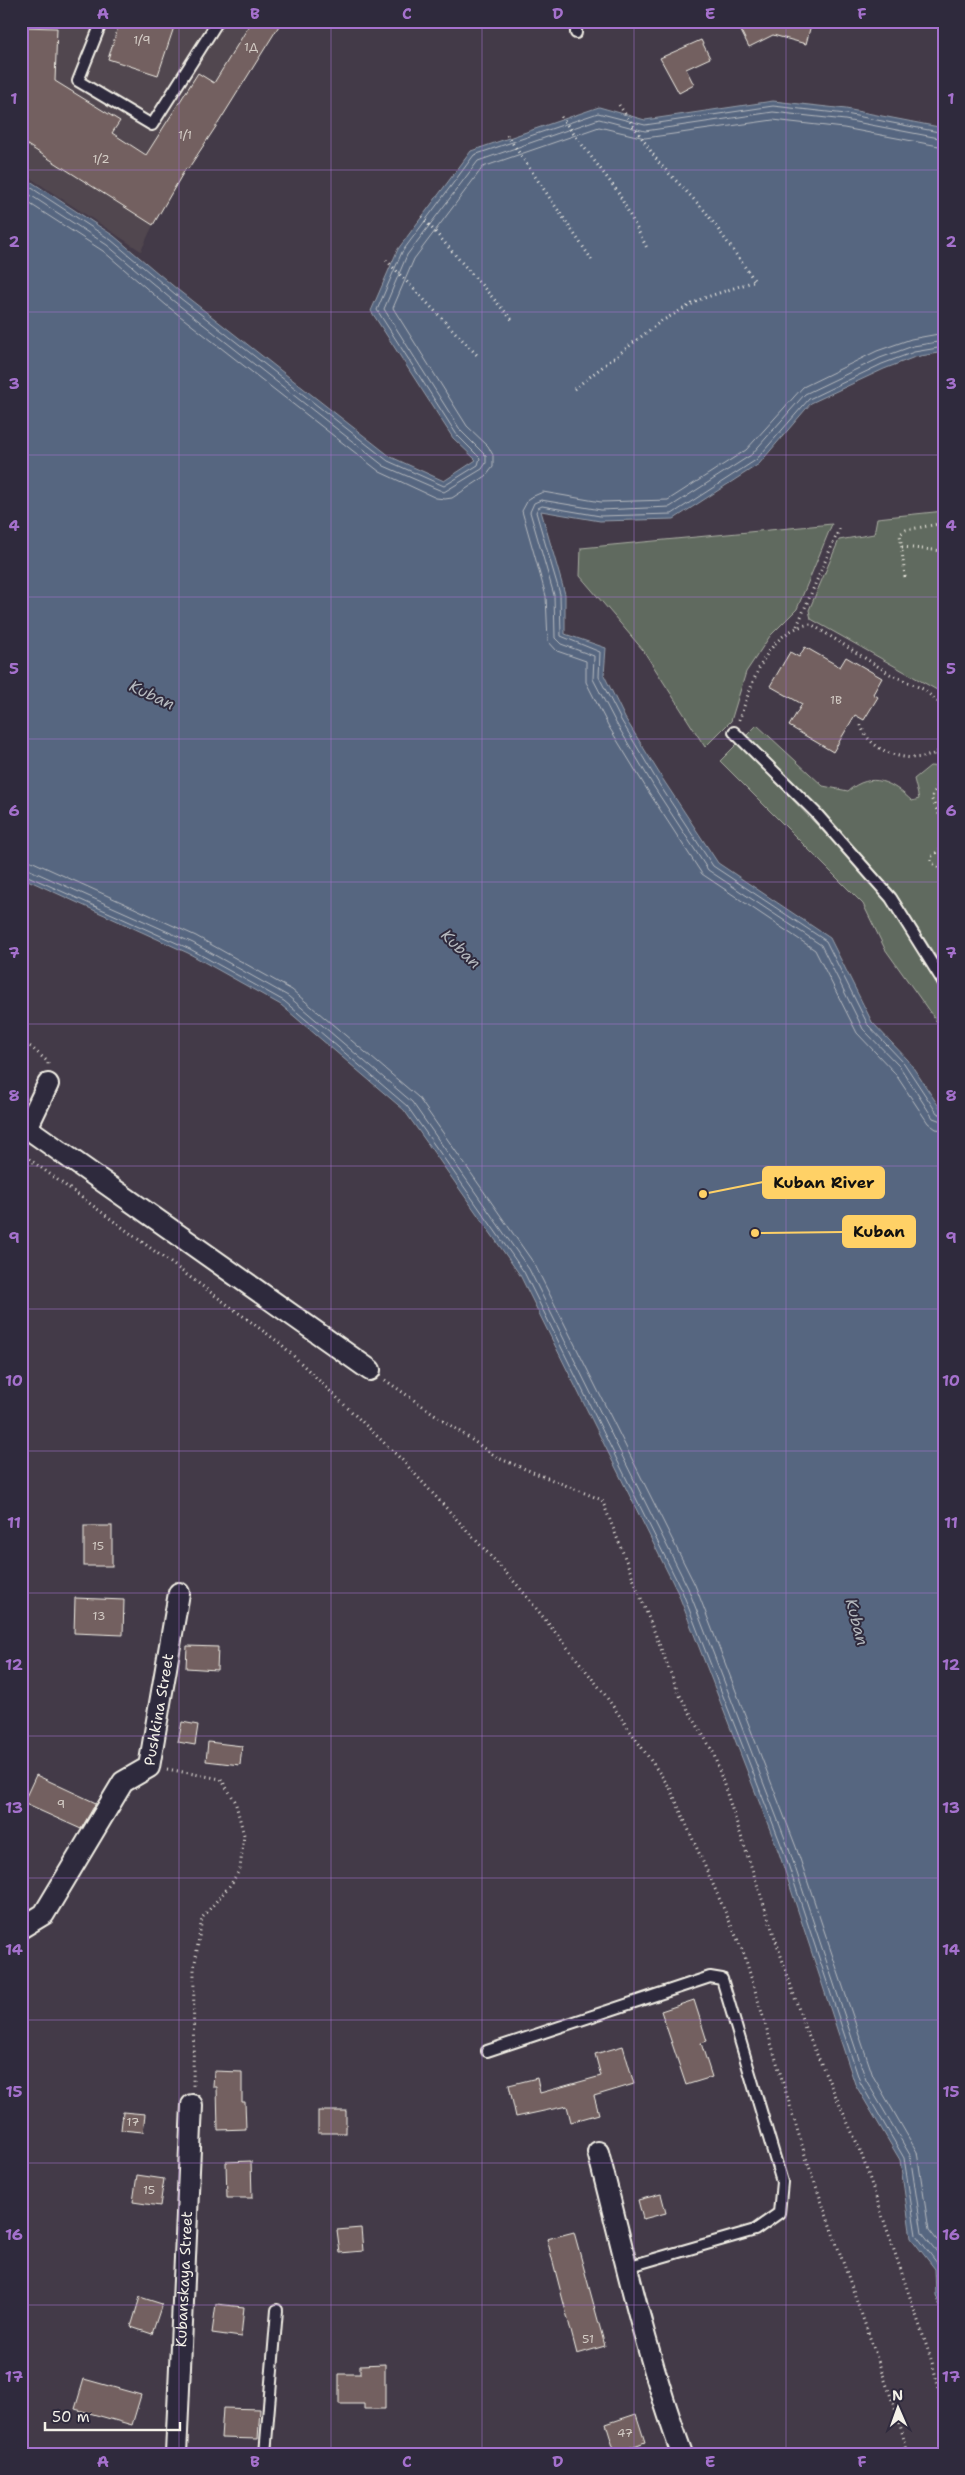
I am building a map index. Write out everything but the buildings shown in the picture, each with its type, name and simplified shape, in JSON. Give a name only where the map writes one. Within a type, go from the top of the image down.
[{"type":"street","points":[[48,1084],[24,1127],[370,1370]]},
{"type":"street","name":"Pushkina Street","points":[[21,1928],[44,1914],[123,1782],[149,1767],[179,1593]]},
{"type":"street","name":"Kubanskaya Street","points":[[176,2454],[192,2105]]},
{"type":"street","points":[[598,2152],[665,2407],[682,2454]]},
{"type":"lane","points":[[102,21],[78,81],[152,125],[218,21]]},
{"type":"lane","points":[[576,21],[576,33]]},
{"type":"lane","points":[[734,732],[815,812],[891,898],[944,983]]},
{"type":"lane","points":[[487,2051],[710,1978],[722,1980],[782,2182],[779,2213],[755,2230],[627,2267]]},
{"type":"lane","points":[[265,2454],[277,2310]]},
{"type":"path","points":[[574,389],[660,322],[701,299],[754,281],[705,211],[659,163],[619,105]]},
{"type":"path","points":[[561,117],[618,192],[648,250]]},
{"type":"path","points":[[507,135],[594,263]]},
{"type":"path","points":[[422,217],[513,321]]},
{"type":"path","points":[[386,260],[477,356]]},
{"type":"path","points":[[905,577],[900,534],[906,530],[944,523]]},
{"type":"path","points":[[734,732],[757,672],[775,642],[796,626],[840,527]]},
{"type":"path","points":[[902,546],[944,551]]},
{"type":"path","points":[[796,626],[811,624],[890,674],[923,689],[944,707]]},
{"type":"path","points":[[861,725],[867,739],[883,750],[897,755],[918,758],[936,754],[944,747]]},
{"type":"path","points":[[936,754],[943,775],[931,798],[944,824]]},
{"type":"path","points":[[944,846],[931,857],[930,862],[944,872]]},
{"type":"path","points":[[21,1042],[31,1047],[48,1062],[48,1084]]},
{"type":"path","points":[[21,1154],[281,1344],[402,1460],[519,1587],[603,1692],[670,1788],[744,1954],[805,2155],[897,2414],[908,2454]]},
{"type":"path","points":[[370,1370],[498,1458],[602,1500],[679,1694],[713,1752],[805,2028],[860,2150],[932,2362],[944,2409]]},
{"type":"path","points":[[149,1767],[221,1779],[235,1801],[244,1835],[240,1869],[202,1918],[194,1969],[192,2105]]},
{"type":"shaded area","points":[[21,21],[282,21],[219,122],[181,177],[153,225],[141,251],[21,172]]},
{"type":"green space","points":[[944,511],[944,694],[811,619],[809,610],[839,540],[874,534],[877,518]]},
{"type":"green space","points":[[832,524],[797,609],[770,636],[746,672],[731,721],[705,747],[643,650],[580,576],[581,548]]},
{"type":"green space","points":[[757,725],[823,786],[848,791],[865,781],[882,781],[897,789],[912,801],[919,799],[914,779],[930,766],[944,767],[944,969],[896,894],[819,807],[746,736]]},
{"type":"green space","points":[[738,743],[890,901],[944,989],[944,1032],[885,949],[863,904],[720,761]]},
{"type":"water","points":[[773,101],[846,109],[944,128],[944,352],[915,357],[884,369],[811,403],[759,464],[674,519],[600,521],[541,511],[565,594],[565,634],[606,648],[604,675],[625,718],[718,863],[830,938],[872,1022],[908,1060],[944,1114],[944,2319],[936,2295],[935,2269],[911,2238],[900,2160],[855,2084],[779,1853],[678,1593],[520,1275],[404,1110],[281,1005],[188,953],[21,877],[21,175],[114,236],[178,290],[391,457],[444,481],[476,460],[453,438],[371,311],[398,249],[471,151],[599,107],[645,120]]},
{"type":"place","name":"Kuban River","points":[[703,1194]]},
{"type":"place","name":"Kuban","points":[[755,1233]]}]
